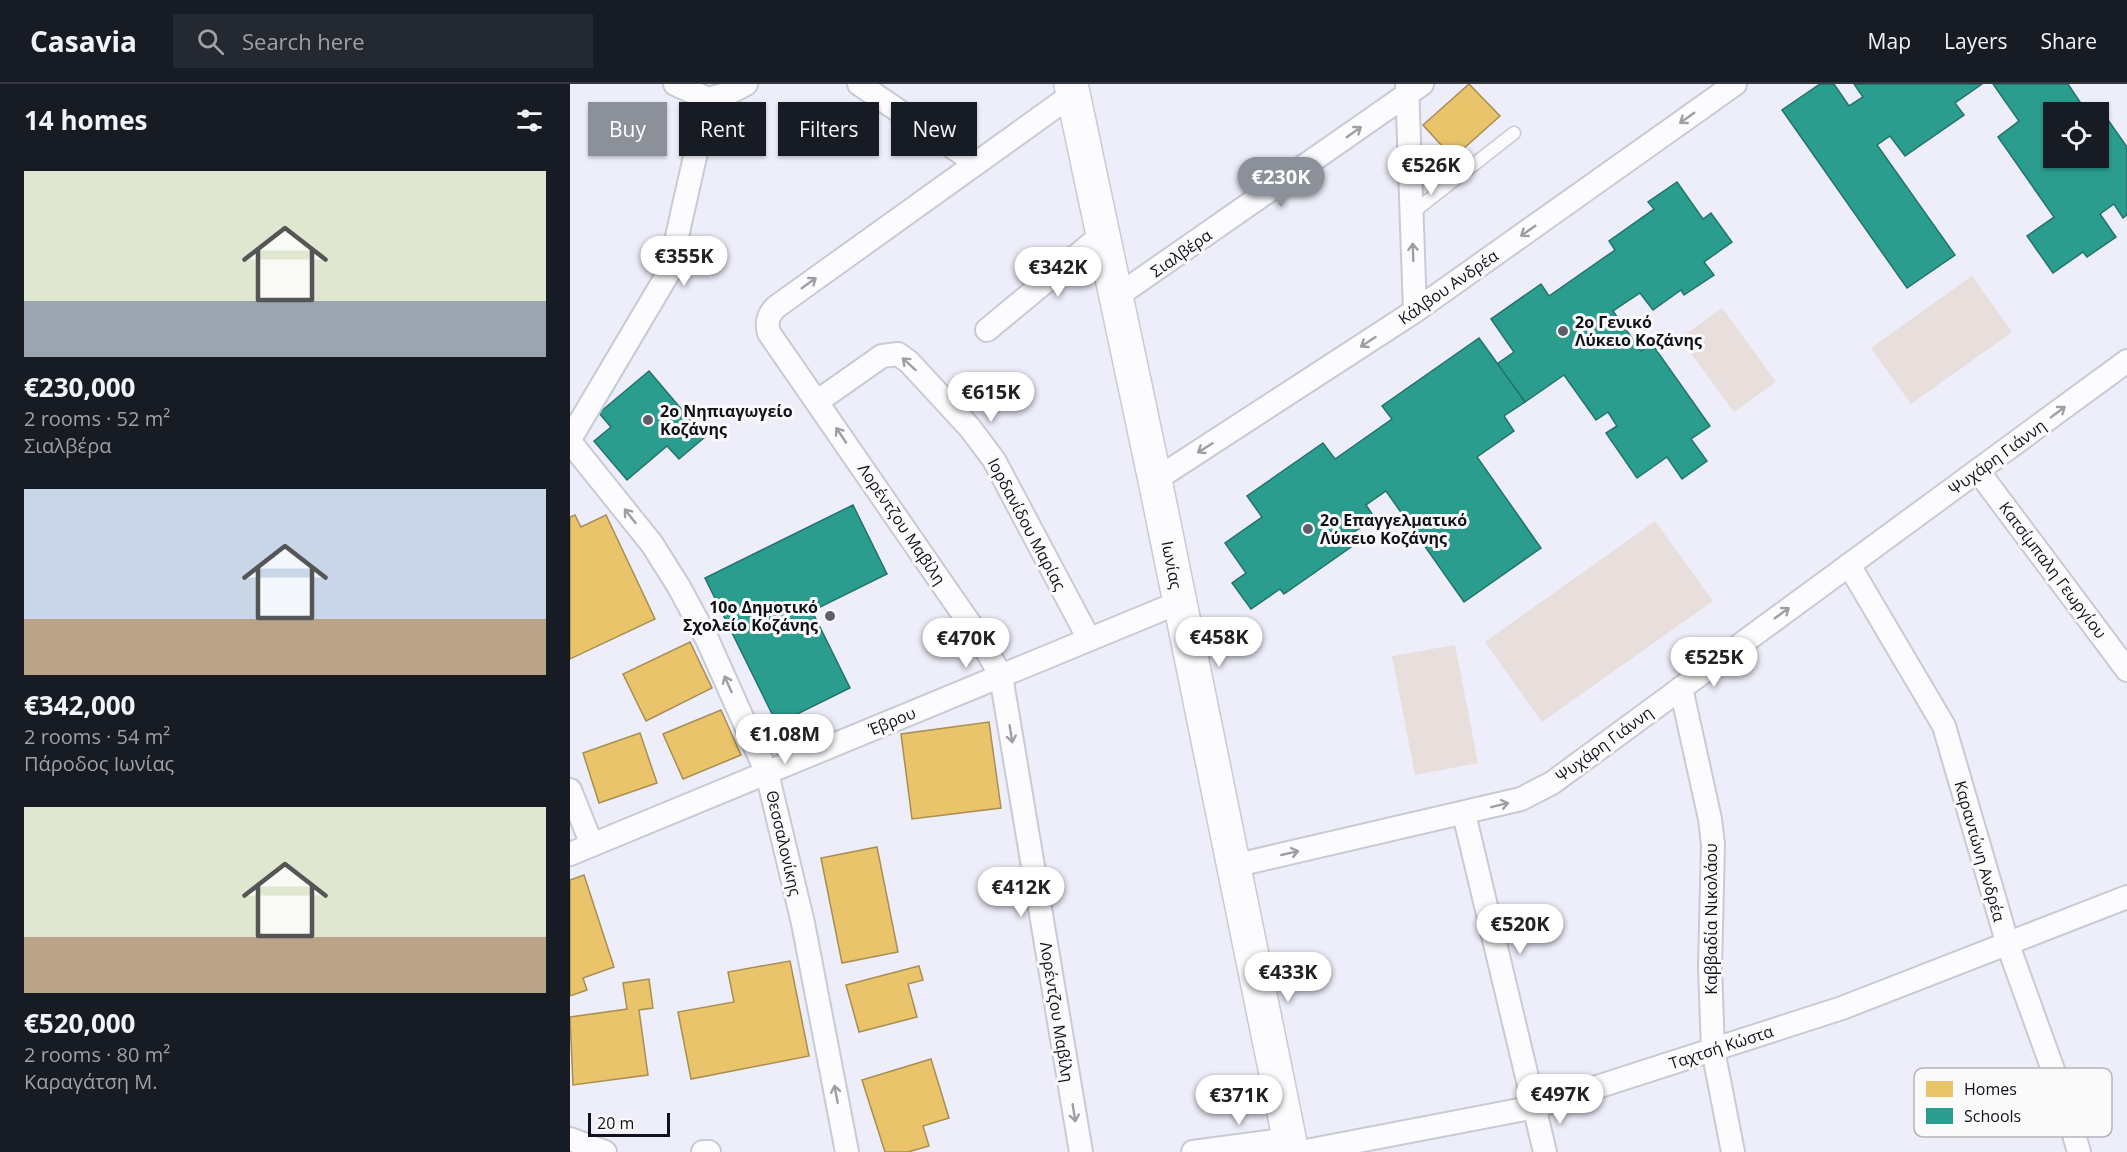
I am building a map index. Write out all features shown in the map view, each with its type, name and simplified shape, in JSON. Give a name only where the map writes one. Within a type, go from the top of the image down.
[{"type":"main road","name":"Ιωνίας","points":[[1072,89],[1155,480],[1233,866],[1294,1148]]},
{"type":"street","points":[[675,84],[708,99],[727,94],[746,84]]},
{"type":"street","points":[[859,84],[976,163]]},
{"type":"street","name":"Κάλβου Ανδρέα","points":[[1155,480],[1415,311],[1708,92],[1735,84]]},
{"type":"street","points":[[1412,87],[1415,311]]},
{"type":"street","name":"Σιαλβέρα","points":[[1116,297],[1412,87]]},
{"type":"street","name":"Λορέντζου Μαβίλη","points":[[1072,89],[976,163],[770,313],[767,324],[769,333],[980,637],[1001,676],[1081,1152]]},
{"type":"street","points":[[570,440],[669,272],[708,99]]},
{"type":"street","points":[[987,330],[1103,234]]},
{"type":"street","name":"Ιορδανίδου Μαρίας","points":[[818,401],[882,356],[898,354],[909,362],[970,428],[994,460],[1089,639]]},
{"type":"street","name":"Ψυχάρη Γιάννη","points":[[1233,866],[1464,814],[1521,799],[1552,783],[2127,361]]},
{"type":"street","name":"Θεσσαλονίκης","points":[[570,440],[652,544],[679,587],[707,639],[767,773],[800,912],[846,1152]]},
{"type":"street","name":"Κατσίμπαλη Γεωργίου","points":[[1978,471],[2127,669]]},
{"type":"street","name":"Καραντώνη Ανδρέα","points":[[1849,565],[1944,726],[2008,945],[2052,1068]]},
{"type":"street","name":"Έβρου","points":[[570,854],[1180,602]]},
{"type":"street","name":"Καββαδία Νικολάου","points":[[1681,688],[1702,778],[1713,844],[1710,967],[1713,1050],[1733,1152]]},
{"type":"street","points":[[570,790],[592,845]]},
{"type":"street","points":[[1464,814],[1545,1152]]},
{"type":"street","name":"Ταχτσή Κώστα","points":[[1193,1152],[1294,1148],[1535,1107],[1842,1008],[2127,897]]},
{"type":"street","name":"Καραντώνη Ανδρέα","points":[[2075,1137],[2079,1152]]},
{"type":"street","points":[[570,1139],[605,1152]]},
{"type":"street","points":[[702,1152],[709,1152]]},
{"type":"lane","points":[[1412,213],[1514,133]]},
{"type":"shaded area","points":[[1972,276],[2012,332],[1911,404],[1871,348]]},
{"type":"shaded area","points":[[1722,308],[1776,382],[1734,412],[1680,338]]},
{"type":"shaded area","points":[[1655,521],[1713,601],[1542,722],[1485,642]]},
{"type":"shaded area","points":[[1455,645],[1478,763],[1415,775],[1392,656]]},
{"type":"building: Homes","points":[[1469,84],[1500,116],[1453,158],[1423,125]]},
{"type":"building: Homes","points":[[575,515],[581,527],[606,515],[655,619],[570,659],[570,517]]},
{"type":"building: Homes","points":[[690,642],[712,688],[646,721],[623,674]]},
{"type":"building: Homes","points":[[721,710],[741,755],[683,779],[663,734]]},
{"type":"building: Homes","points":[[989,722],[1001,808],[912,819],[901,734]]},
{"type":"building: Homes","points":[[640,733],[657,783],[599,803],[583,753]]},
{"type":"building: Homes","points":[[877,847],[898,952],[842,963],[821,858]]},
{"type":"building: Homes","points":[[584,875],[614,967],[583,978],[587,990],[570,996],[570,880]]},
{"type":"building: Homes","points":[[790,961],[809,1056],[691,1079],[678,1012],[734,1002],[728,972]]},
{"type":"building: Homes","points":[[919,966],[923,980],[908,984],[917,1017],[859,1032],[846,985]]},
{"type":"building: Homes","points":[[649,979],[653,1008],[639,1010],[648,1075],[573,1085],[570,1017],[627,1009],[623,983]]},
{"type":"building: Homes","points":[[931,1059],[949,1118],[923,1126],[929,1146],[908,1152],[885,1152],[862,1080]]},
{"type":"building: Schools","points":[[1820,84],[1834,84],[1849,106],[1863,97],[1854,84],[1982,84],[1955,103],[1964,115],[1905,156],[1890,136],[1877,145],[1955,255],[1907,288],[1782,110]]},
{"type":"building: Schools","points":[[1993,84],[2068,84],[2080,102],[2043,102],[2043,168],[2109,168],[2109,121],[2127,147],[2127,215],[2123,218],[2114,204],[2100,214],[2116,237],[2087,257],[2083,252],[2053,273],[2027,236],[2054,217],[1998,137],[2019,121]]},
{"type":"building: Schools","name":"2ο Γενικό Λύκειο Κοζάνης","points":[[1677,182],[1703,219],[1711,213],[1732,242],[1704,262],[1714,275],[1684,295],[1681,290],[1653,310],[1640,293],[1613,311],[1641,351],[1652,344],[1710,426],[1691,439],[1707,461],[1682,479],[1667,457],[1637,478],[1606,433],[1617,426],[1608,412],[1596,420],[1564,375],[1525,402],[1497,364],[1514,352],[1491,319],[1541,284],[1549,296],[1615,250],[1609,241],[1654,209],[1648,202]]},
{"type":"building: Schools","points":[[1479,338],[1525,402],[1504,416],[1514,431],[1477,457],[1541,548],[1464,602],[1386,491],[1366,505],[1375,518],[1345,538],[1351,547],[1284,594],[1280,589],[1251,609],[1232,583],[1246,573],[1225,543],[1262,517],[1247,496],[1323,443],[1335,459],[1392,419],[1382,406]]},
{"type":"building: Schools","name":"2ο Νηπιαγωγείο Κοζάνης","points":[[649,371],[705,437],[679,459],[667,446],[627,480],[594,441],[611,427],[599,413]]},
{"type":"building: Schools","points":[[853,505],[887,574],[812,611],[850,688],[777,724],[705,578]]},
{"type":"place","name":"2ο Γενικό Λύκειο Κοζάνης","points":[[1563,331]]},
{"type":"place","name":"2ο Νηπιαγωγείο Κοζάνης","points":[[648,420]]},
{"type":"place","name":"2ο Επαγγελματικό Λύκειο Κοζάνης","points":[[1308,529]]},
{"type":"place","name":"10ο Δημοτικό Σχολείο Κοζάνης","points":[[830,616]]}]
